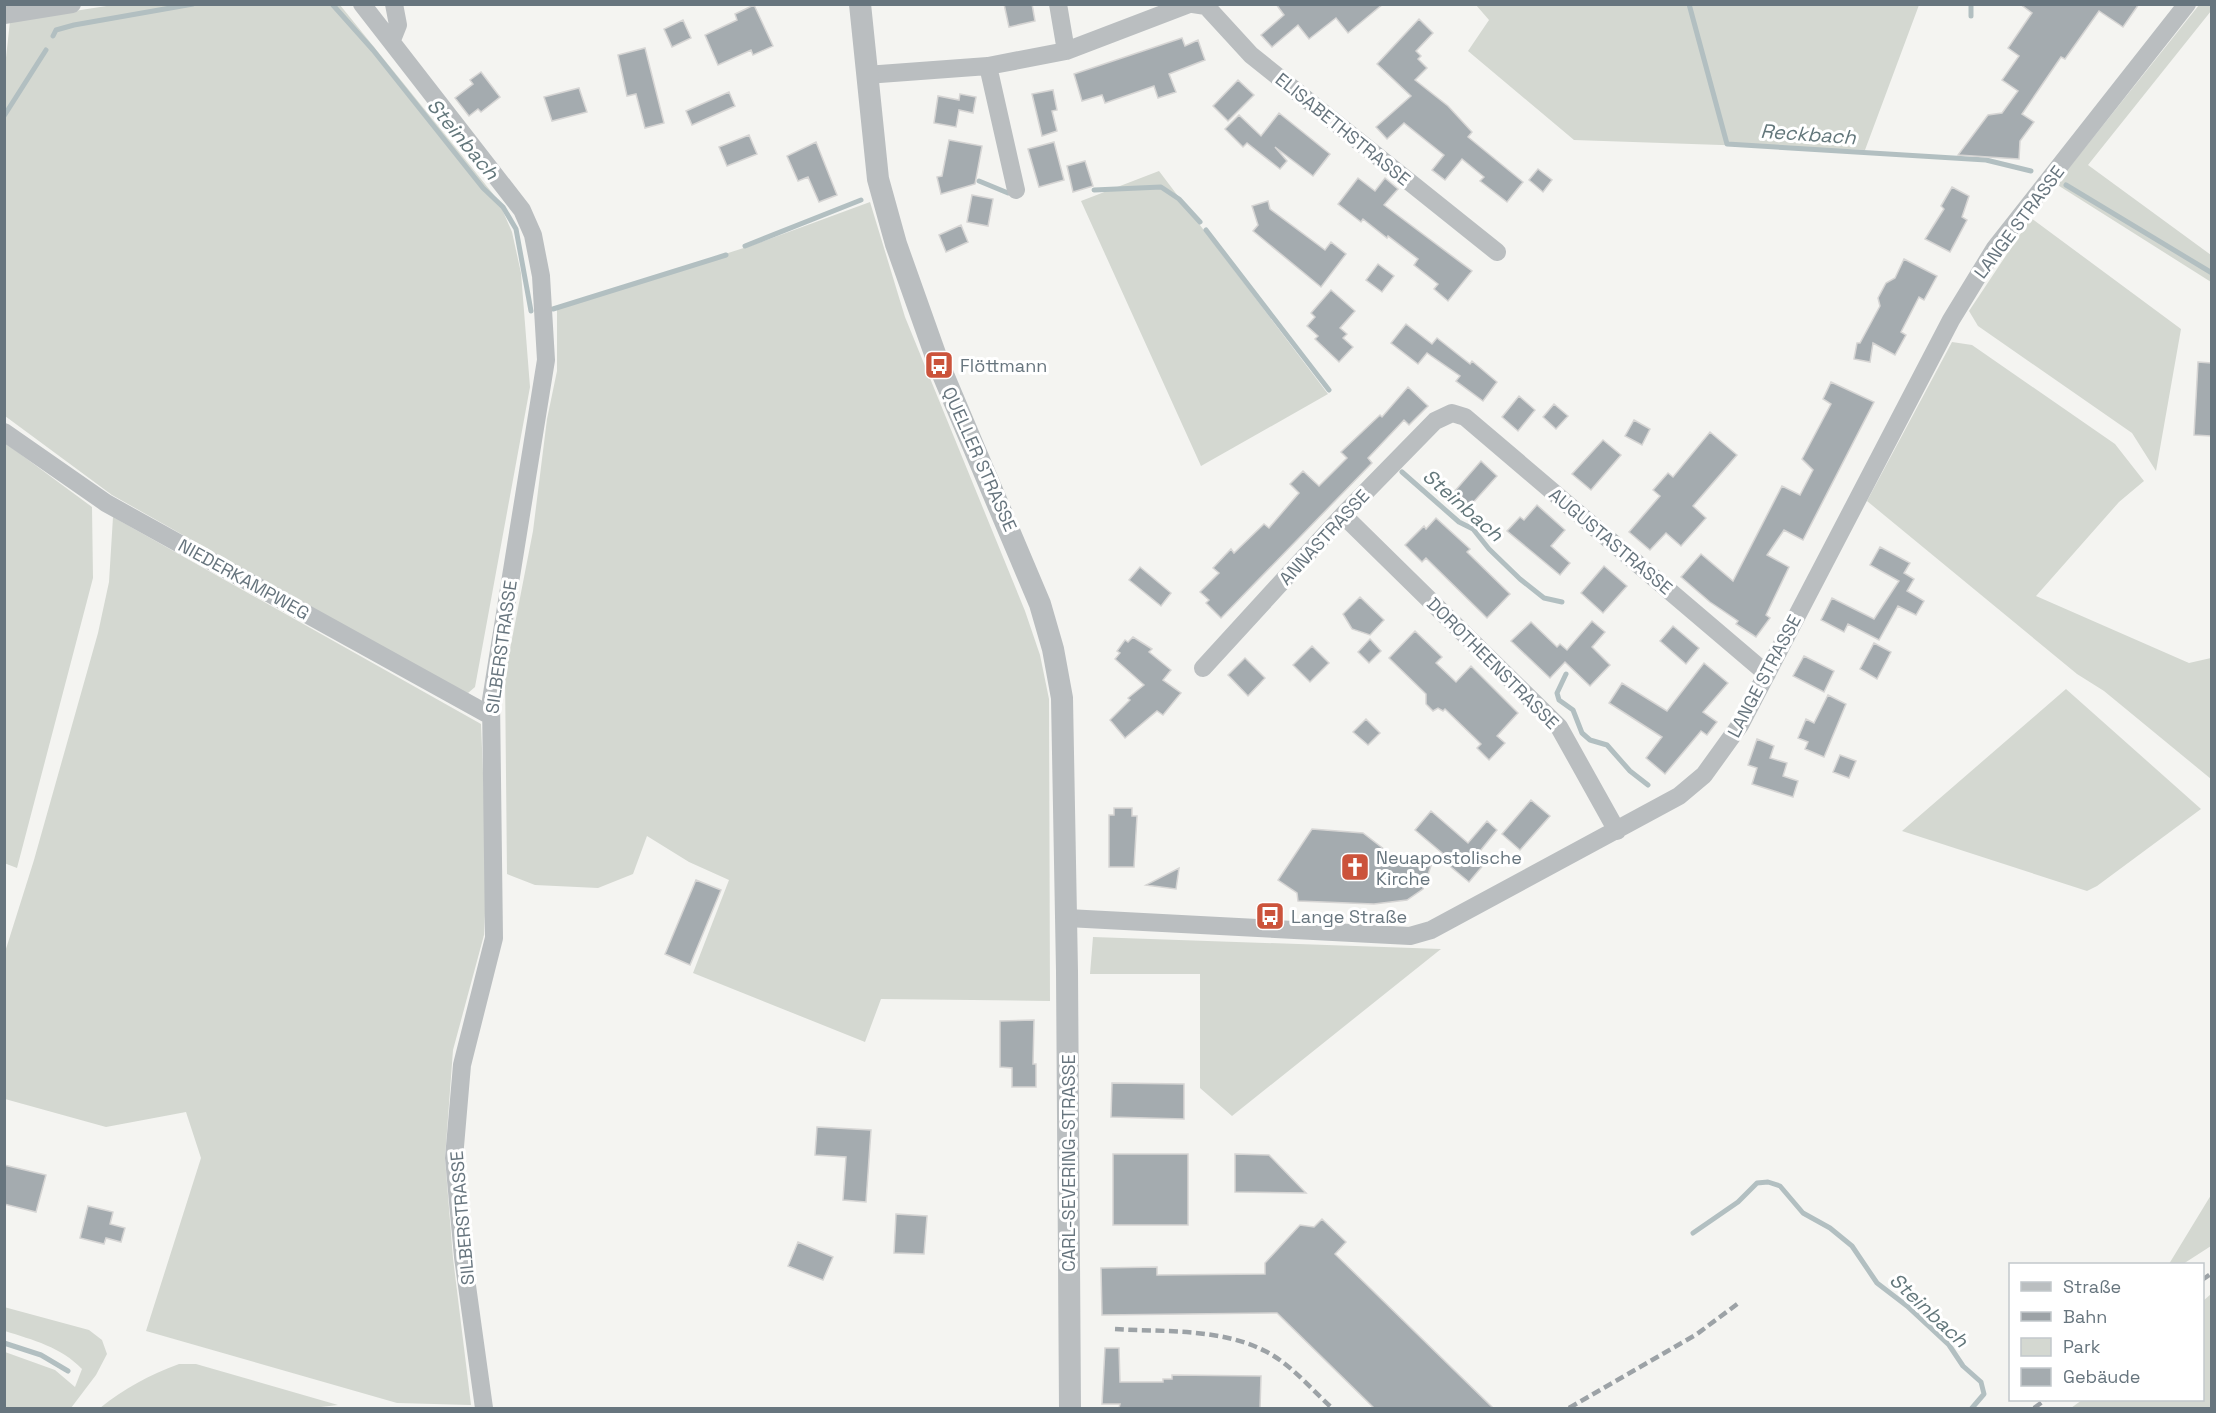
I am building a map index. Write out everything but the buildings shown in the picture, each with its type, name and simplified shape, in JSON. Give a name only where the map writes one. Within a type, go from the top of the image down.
[{"type":"street","points":[[4,15],[72,4]]},
{"type":"street","name":"SILBERSTRASSE","points":[[362,4],[522,210],[533,235],[541,276],[546,360],[493,684],[490,716],[494,938],[462,1065],[454,1158],[463,1257],[484,1408]]},
{"type":"street","points":[[392,40],[398,25],[394,4]]},
{"type":"street","name":"QUELLER STRASSE","points":[[860,4],[878,179],[896,244],[939,365],[1029,573],[1053,649],[1062,698],[1064,732],[1067,918]]},
{"type":"street","points":[[1058,4],[1066,51]]},
{"type":"street","name":"ELISABETHSTRASSE","points":[[866,75],[988,66],[1066,51],[1191,4],[1206,6],[1251,55],[1497,252]]},
{"type":"street","name":"LANGE STRASSE","points":[[1067,918],[1410,936],[1431,930],[1679,796],[1704,775],[1740,726],[1951,320],[1995,248],[2187,4]]},
{"type":"street","points":[[988,66],[1016,190]]},
{"type":"street","name":"AUGUSTASTRASSE","points":[[1452,413],[1465,417],[1767,674]]},
{"type":"street","name":"ANNASTRASSE","points":[[1203,669],[1343,515],[1435,421],[1452,413]]},
{"type":"street","name":"NIEDERKAMPWEG","points":[[4,432],[106,503],[490,716]]},
{"type":"street","name":"DOROTHEENSTRASSE","points":[[1343,515],[1559,727],[1617,831]]},
{"type":"street","name":"CARL-SEVERING-STRASSE","points":[[1067,918],[1070,1408]]},
{"type":"green space","points":[[113,5],[340,5],[498,200],[512,232],[521,273],[530,387],[475,687],[468,693],[458,690],[112,495],[5,416],[4,76],[10,21]]},
{"type":"green space","points":[[1476,5],[1919,5],[1865,150],[1574,140],[1468,51],[1489,20]]},
{"type":"green space","points":[[2199,5],[2211,5],[2211,11],[2088,165],[2211,255],[2211,282],[2056,184]]},
{"type":"green space","points":[[1159,171],[1328,394],[1201,466],[1081,201]]},
{"type":"green space","points":[[870,202],[905,317],[1025,611],[1040,655],[1049,699],[1050,1001],[881,999],[865,1042],[693,973],[729,880],[689,862],[647,836],[633,874],[598,888],[535,885],[507,874],[505,675],[533,531],[547,419],[557,371],[557,308],[753,245]]},
{"type":"green space","points":[[2031,218],[2181,329],[2156,471],[2132,433],[1978,326],[1969,311]]},
{"type":"green space","points":[[1952,342],[1972,345],[2115,444],[2144,481],[2119,502],[2036,596],[2189,663],[2211,658],[2211,779],[2104,691],[2077,674],[1867,501]]},
{"type":"green space","points":[[4,442],[92,507],[93,578],[17,868],[4,863]]},
{"type":"green space","points":[[113,517],[481,724],[487,870],[484,935],[453,1050],[445,1158],[453,1258],[471,1405],[397,1403],[146,1331],[201,1158],[186,1112],[106,1127],[5,1099],[5,952],[34,860],[98,633],[109,582]]},
{"type":"green space","points":[[2066,689],[2201,809],[2087,891],[1902,831]]},
{"type":"green space","points":[[1093,937],[1441,949],[1232,1116],[1200,1088],[1200,974],[1090,974]]},
{"type":"green space","points":[[2211,1195],[2211,1246],[2185,1263],[2170,1263]]},
{"type":"green space","points":[[2211,1294],[2211,1408],[2071,1408],[2081,1401],[2204,1401],[2204,1300]]},
{"type":"green space","points":[[4,1307],[89,1330],[102,1340],[107,1354],[96,1375],[71,1408],[5,1408],[5,1352],[55,1370],[75,1387],[82,1369],[56,1350],[5,1331]]},
{"type":"green space","points":[[179,1364],[196,1364],[338,1405],[312,1408],[100,1408],[138,1383]]},
{"type":"waterway","name":"Steinbach","points":[[53,36],[56,30],[74,25],[193,4]]},
{"type":"waterway","name":"Steinbach","points":[[332,4],[373,50],[483,188],[503,207],[516,229],[531,311]]},
{"type":"waterway","name":"Reckbach","points":[[1689,4],[1727,144],[1986,160],[2031,171]]},
{"type":"waterway","points":[[1971,4],[1971,16]]},
{"type":"waterway","name":"Steinbach","points":[[4,116],[46,50]]},
{"type":"waterway","name":"Steinbach","points":[[979,181],[1008,193]]},
{"type":"waterway","name":"Reckbach","points":[[2066,185],[2212,273]]},
{"type":"waterway","name":"Steinbach","points":[[1094,190],[1161,187],[1179,199],[1200,222]]},
{"type":"waterway","name":"Steinbach","points":[[745,246],[861,200]]},
{"type":"waterway","name":"Steinbach","points":[[1206,230],[1329,390]]},
{"type":"waterway","name":"Steinbach","points":[[553,309],[726,255]]},
{"type":"waterway","name":"Steinbach","points":[[1402,472],[1459,522],[1473,529],[1489,549],[1520,579],[1544,598],[1562,602]]},
{"type":"waterway","name":"Steinbach","points":[[1566,674],[1557,693],[1559,700],[1573,710],[1582,733],[1590,740],[1607,745],[1630,771],[1648,785]]},
{"type":"waterway","name":"Steinbach","points":[[1693,1233],[1738,1202],[1757,1183],[1768,1182],[1780,1186],[1803,1213],[1830,1228],[1852,1246],[1877,1283],[1907,1306],[1949,1345],[1963,1366],[1981,1382],[1984,1394],[1972,1408]]},
{"type":"waterway","points":[[4,1343],[41,1355],[68,1371]]},
{"type":"railway","points":[[2204,1279],[2212,1273]]},
{"type":"railway","points":[[1569,1408],[1697,1334],[1740,1302]]},
{"type":"railway","points":[[1115,1329],[1192,1332],[1229,1338],[1248,1344],[1274,1356],[1332,1408]]},
{"type":"railway","points":[[2034,1408],[2044,1401]]},
{"type":"place","name":"Flöttmann","points":[[939,365]]},
{"type":"place","name":"Neuapostolische Kirche","points":[[1355,867]]},
{"type":"place","name":"Lange Straße","points":[[1270,916]]}]
